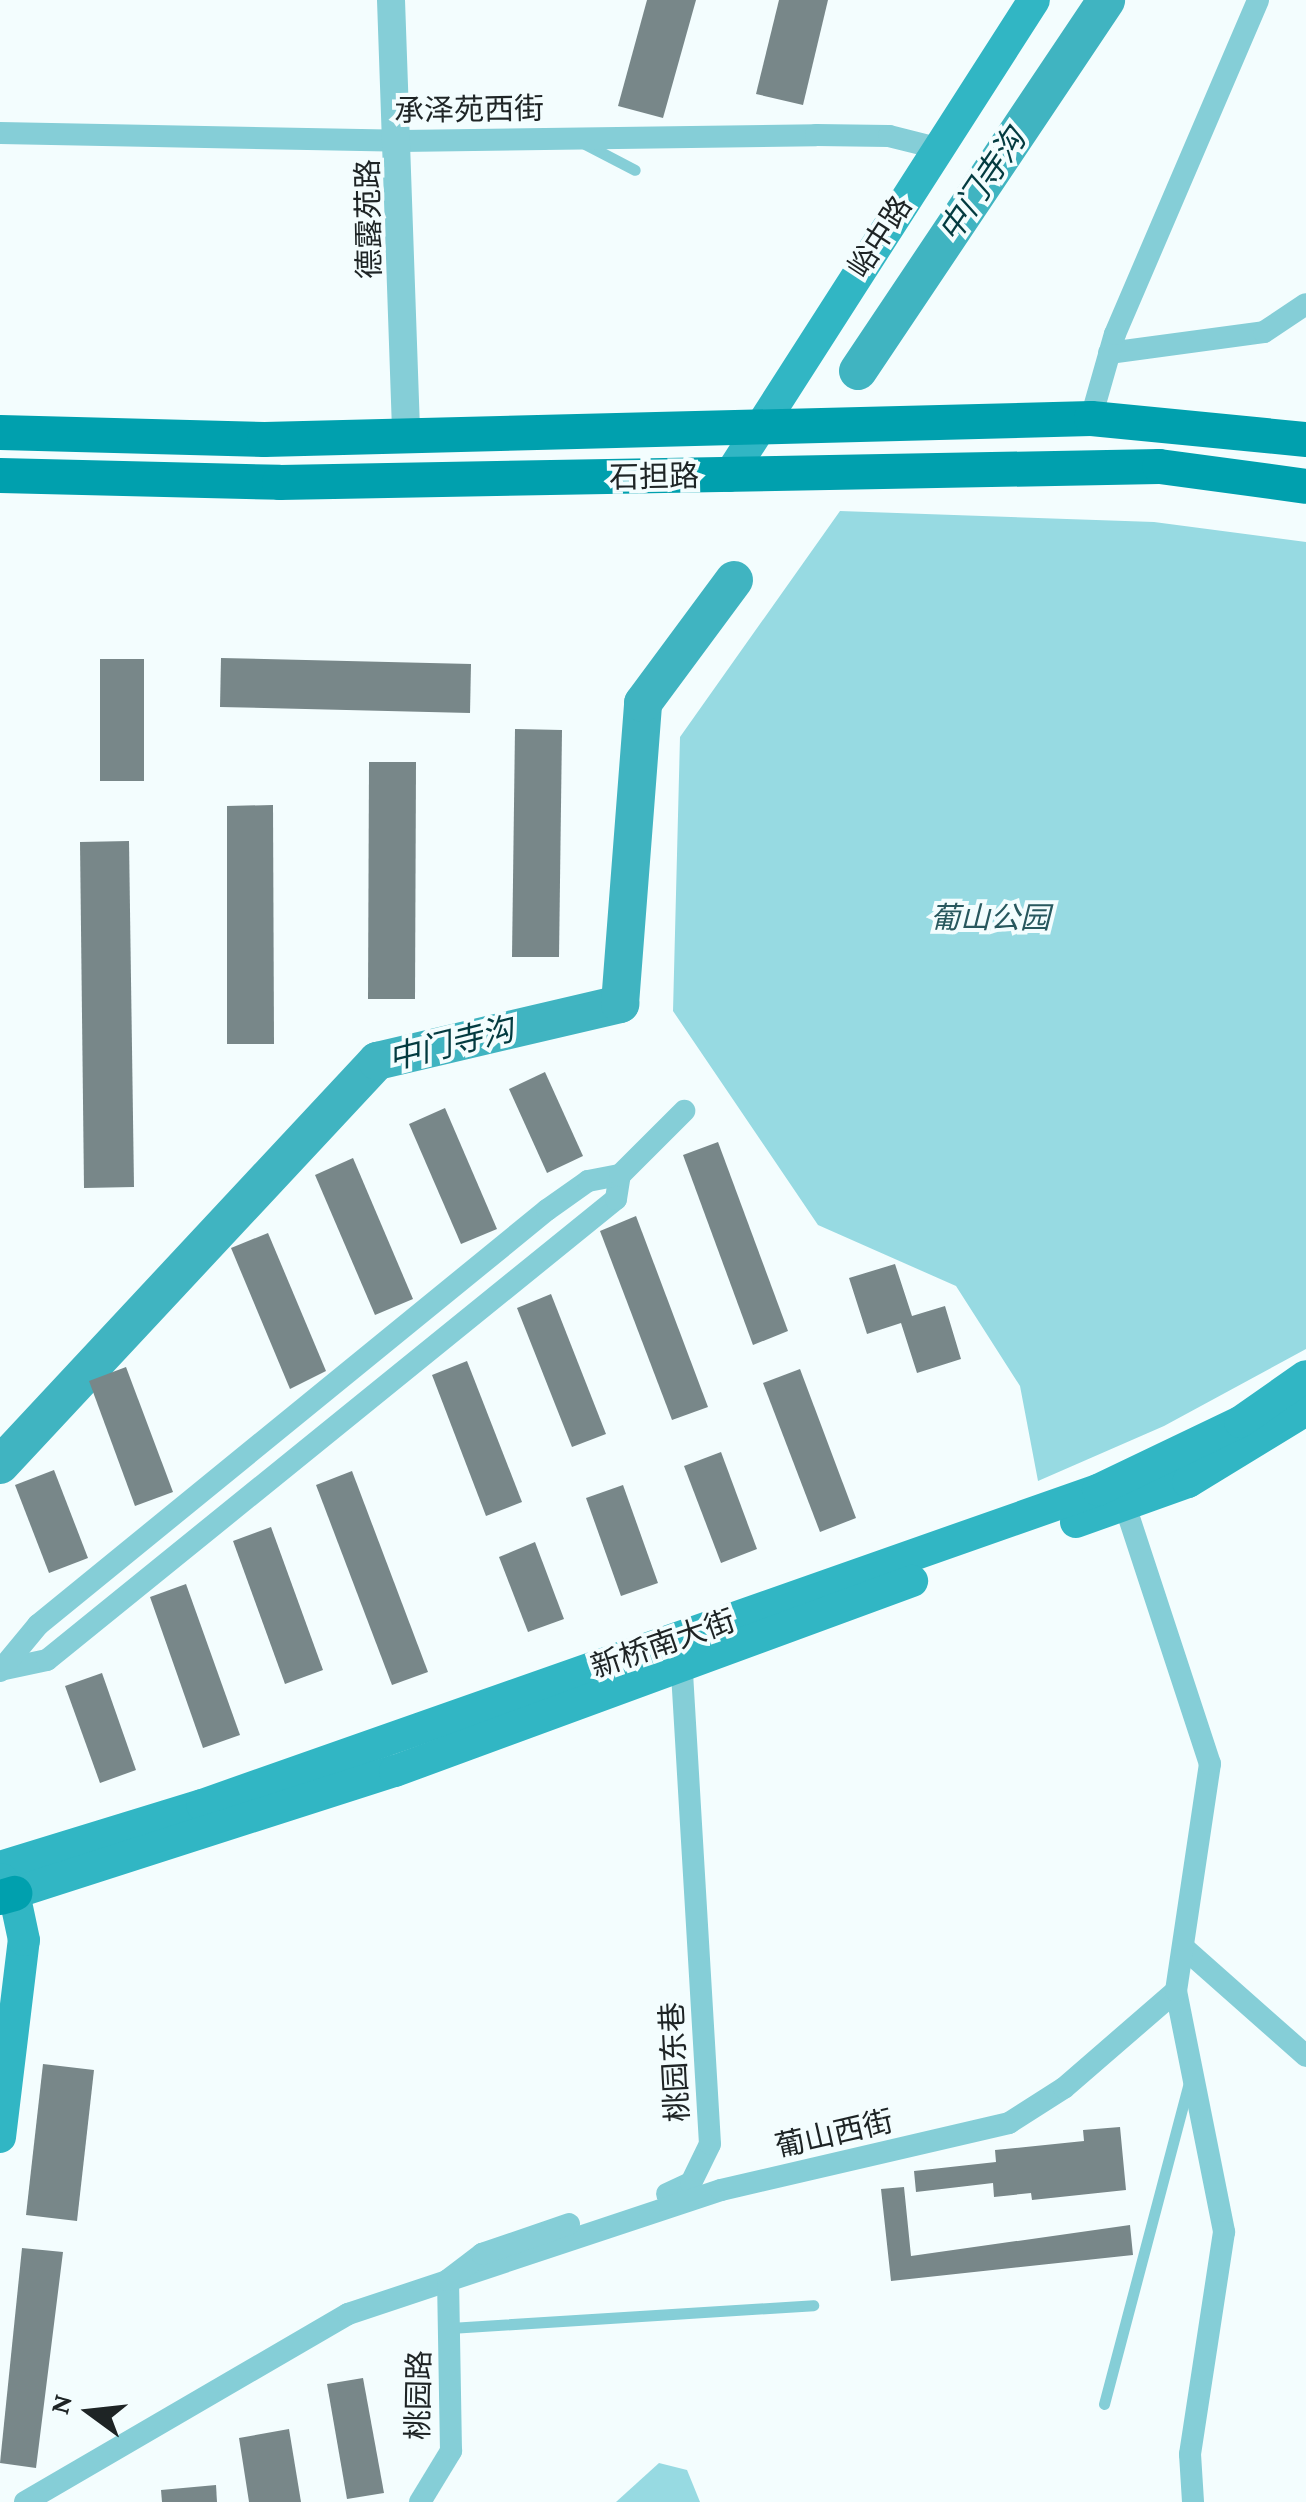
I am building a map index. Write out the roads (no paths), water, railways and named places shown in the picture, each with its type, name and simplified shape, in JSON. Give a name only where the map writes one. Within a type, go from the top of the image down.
[{"type":"main road","name":"峪中路","points":[[729,476],[1034,0]]},
{"type":"main road","name":"石担路","points":[[0,432],[406,437],[1091,418],[1306,439]]},
{"type":"main road","name":"石担路","points":[[0,475],[279,482],[1160,466],[1306,486]]},
{"type":"main road","name":"新桥南大街","points":[[4,1883],[202,1805],[1098,1490],[1240,1422],[1306,1376]]},
{"type":"main road","name":"新桥南大街","points":[[4,1883],[182,1844],[682,1669],[1188,1482],[1306,1410]]},
{"type":"main road","points":[[0,2138],[24,1940],[4,1883]]},
{"type":"street","name":"德露苑路","points":[[392,0],[400,141],[406,437]]},
{"type":"street","points":[[1091,418],[1109,352],[1258,0]]},
{"type":"street","name":"承泽苑西街","points":[[0,133],[400,141],[870,136],[938,148]]},
{"type":"street","points":[[1109,352],[1264,332],[1306,304]]},
{"type":"street","points":[[0,1670],[38,1625],[547,1210],[588,1181],[620,1175],[684,1111]]},
{"type":"street","points":[[0,1670],[47,1660],[616,1199],[620,1175]]},
{"type":"street","points":[[1124,1504],[1210,1764],[1176,1991],[1189,2082],[1224,2232],[1190,2454],[1193,2502]]},
{"type":"street","name":"桃园东巷","points":[[448,2280],[506,2243],[678,2190],[705,2157],[682,1669]]},
{"type":"street","points":[[1184,1948],[1306,2056]]},
{"type":"street","name":"葡山西街","points":[[24,2502],[348,2314],[720,2190],[1009,2123],[1064,2088],[1176,1991]]},
{"type":"street","name":"桃园路","points":[[420,2502],[451,2451],[448,2280]]},
{"type":"lane","points":[[574,139],[634,170]]},
{"type":"lane","points":[[1104,2404],[1189,2082]]},
{"type":"lane","points":[[450,2328],[813,2305]]},
{"type":"waterway","name":"中门寺沟","points":[[858,371],[1106,0]]},
{"type":"waterway","name":"中门寺沟","points":[[0,1465],[377,1061],[620,1004],[643,703],[734,580]]},
{"type":"park label","name":"葡山公园","points":[[990,918]]}]
